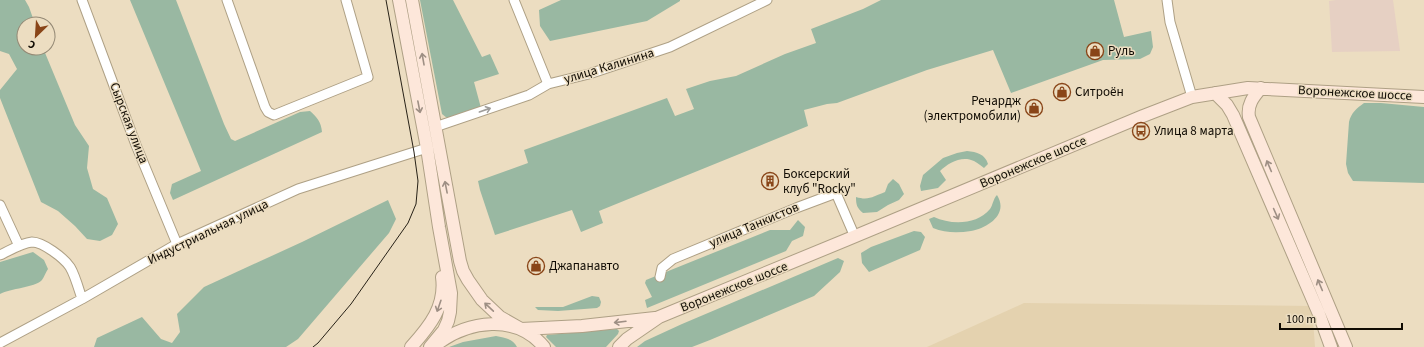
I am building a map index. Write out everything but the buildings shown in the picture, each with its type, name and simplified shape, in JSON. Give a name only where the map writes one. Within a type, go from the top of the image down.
[{"type":"main road","points":[[399,0],[427,148],[451,293],[449,316],[444,330],[431,347]]},
{"type":"main road","points":[[412,0],[463,271],[474,290],[482,300],[500,317],[534,337],[544,347]]},
{"type":"main road","name":"Воронежское шоссе","points":[[659,317],[1192,97],[1248,88],[1261,88],[1424,97]]},
{"type":"main road","points":[[1261,88],[1250,103],[1248,110],[1249,117],[1346,347]]},
{"type":"main road","points":[[1214,93],[1227,105],[1233,115],[1319,314],[1331,347]]},
{"type":"main road","points":[[411,347],[426,331],[433,320],[442,296],[442,279],[435,236],[436,230],[439,227]]},
{"type":"main road","points":[[431,347],[455,333],[470,327],[486,324],[521,329],[582,326],[659,317]]},
{"type":"main road","points":[[620,347],[627,339],[659,317]]},
{"type":"street","name":"Сырская улица","points":[[82,0],[136,144],[178,244]]},
{"type":"street","points":[[227,0],[265,107],[268,112],[274,115],[368,78],[346,0]]},
{"type":"street","points":[[514,0],[548,84]]},
{"type":"street","name":"улица Калинина","points":[[435,127],[529,95],[548,84],[590,74],[670,47],[767,0]]},
{"type":"street","points":[[1167,0],[1170,22],[1192,97]]},
{"type":"street","name":"Индустриальная улица","points":[[0,342],[82,299],[178,244],[298,189],[427,148]]},
{"type":"street","name":"улица Танкистов","points":[[660,277],[662,268],[673,259],[836,193],[855,237]]},
{"type":"street","points":[[0,205],[19,246]]},
{"type":"street","points":[[0,255],[31,242],[39,244],[55,252],[70,267],[82,299]]},
{"type":"shaded area","points":[[1393,0],[1400,51],[1332,52],[1329,1]]},
{"type":"shaded area","points":[[1024,303],[1312,306],[1315,347],[927,347]]},
{"type":"green space","points":[[0,0],[25,0],[32,16],[16,16],[16,56],[46,56],[75,125],[89,146],[87,168],[93,189],[107,198],[118,224],[112,235],[100,241],[87,239],[58,211],[41,202],[0,98],[0,90],[17,69],[9,54],[0,51]]},
{"type":"green space","points":[[130,0],[176,0],[231,139],[235,141],[300,112],[310,111],[315,115],[321,125],[322,132],[173,200],[170,193],[172,184],[201,171]]},
{"type":"green space","points":[[420,0],[453,0],[482,57],[490,54],[499,74],[474,82],[481,108],[447,118],[442,114]]},
{"type":"green space","points":[[561,0],[680,1],[647,21],[550,41],[540,26],[539,10]]},
{"type":"green space","points":[[881,0],[1114,0],[1124,37],[1151,31],[1153,47],[1150,54],[1140,59],[1103,60],[1011,93],[993,50],[927,70],[837,103],[804,110],[808,126],[599,211],[603,223],[581,232],[572,210],[495,235],[478,181],[528,163],[524,150],[667,98],[675,116],[694,109],[686,89],[710,81],[736,76],[785,54],[816,43],[811,29],[863,9]]},
{"type":"green space","points":[[1364,103],[1424,107],[1424,183],[1353,181],[1348,173],[1346,164],[1349,122],[1351,116]]},
{"type":"green space","points":[[967,151],[980,154],[985,158],[988,164],[984,168],[969,159],[960,159],[947,165],[940,171],[946,180],[938,188],[921,191],[920,186],[923,175],[943,158]]},
{"type":"green space","points":[[893,179],[899,184],[904,194],[899,200],[877,212],[863,213],[857,206],[856,197],[868,198],[885,192],[888,184]]},
{"type":"green space","points":[[997,195],[1000,202],[999,214],[984,227],[961,232],[942,231],[933,228],[929,219],[934,217],[941,220],[956,222],[971,221],[985,214],[990,209]]},
{"type":"green space","points":[[388,200],[396,219],[389,233],[298,339],[286,347],[94,347],[97,338],[142,317],[161,339],[172,343],[180,332],[177,314],[204,287],[302,242]]},
{"type":"green space","points":[[798,220],[805,227],[803,236],[792,241],[786,251],[647,308],[645,300],[652,297],[645,283],[646,280],[770,230],[790,230]]},
{"type":"green space","points":[[914,231],[921,232],[925,237],[920,250],[869,272],[862,263],[861,253],[871,247]]},
{"type":"green space","points":[[33,252],[44,260],[48,269],[42,280],[34,285],[10,290],[0,294],[0,262]]},
{"type":"green space","points":[[838,258],[844,261],[840,272],[814,296],[692,347],[637,347],[645,341],[682,324]]},
{"type":"green space","points":[[592,296],[599,297],[601,302],[600,306],[597,308],[558,311],[538,310],[535,307],[563,307]]},
{"type":"green space","points":[[617,329],[619,331],[618,334],[606,347],[556,347],[546,337],[547,335]]},
{"type":"green space","points":[[496,336],[511,340],[517,347],[449,347],[463,342]]},
{"type":"tram line","points":[[313,347],[351,304],[408,223],[416,204],[418,181],[414,152],[386,0]]},
{"type":"place","name":"Руль","points":[[1095,51]]},
{"type":"place","name":"Ситроён","points":[[1062,92]]},
{"type":"place","name":"Речардж (электромобили)","points":[[1034,108]]},
{"type":"place","name":"Улица 8 марта","points":[[1141,131]]},
{"type":"place","name":"Боксерский клуб \"Rocky\"","points":[[770,181]]},
{"type":"place","name":"Джапанавто","points":[[536,266]]}]
